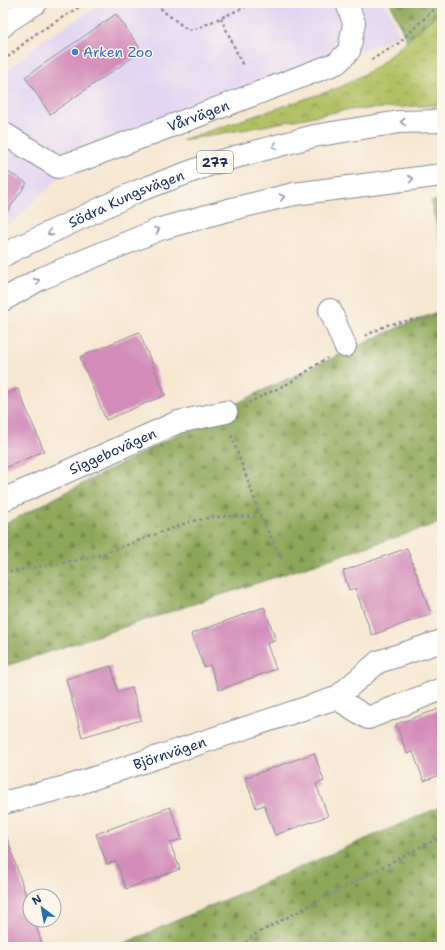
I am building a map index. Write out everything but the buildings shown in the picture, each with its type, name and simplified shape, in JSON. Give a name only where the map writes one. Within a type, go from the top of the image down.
[{"type":"main road","points":[[3,26],[8,21],[36,3]]},
{"type":"main road","name":"Vårvägen","points":[[3,133],[58,167],[92,156],[336,63],[349,51],[354,23],[347,3]]},
{"type":"main road","name":"Södra Kungsvägen","points":[[3,256],[138,191],[217,162],[314,136],[399,122],[442,120]]},
{"type":"main road","points":[[3,300],[40,279],[160,229],[294,194],[442,175]]},
{"type":"main road","points":[[330,310],[345,346]]},
{"type":"main road","name":"Siggebovägen","points":[[3,500],[178,422],[226,412]]},
{"type":"main road","name":"Björnvägen","points":[[3,804],[70,786],[336,698],[378,662],[442,641]]},
{"type":"main road","points":[[336,698],[368,718],[442,689]]},
{"type":"path","points":[[3,61],[34,35],[86,3]]},
{"type":"path","points":[[158,3],[163,11],[188,30],[198,28],[254,3]]},
{"type":"path","points":[[221,18],[243,66]]},
{"type":"path","points":[[442,23],[439,33],[442,56]]},
{"type":"path","points":[[226,412],[232,438],[261,517],[282,561]]},
{"type":"path","points":[[3,572],[97,556],[189,522],[213,517],[261,517]]},
{"type":"path","points":[[241,947],[254,935],[426,844],[442,838]]},
{"type":"shaded area","points":[[104,3],[386,3],[399,35],[59,177],[14,221],[3,227],[3,75],[43,40]]},
{"type":"green space","points":[[390,3],[442,3],[442,10],[407,41]]},
{"type":"green space","points":[[442,10],[442,105],[346,110],[182,140],[341,87],[375,68]]},
{"type":"green space","points":[[431,201],[442,201],[442,249]]},
{"type":"green space","points":[[442,310],[442,522],[3,667],[3,525],[257,393],[399,327]]},
{"type":"green space","points":[[442,806],[442,947],[115,947]]},
{"type":"place","name":"Arken Zoo","points":[[75,52]]}]
